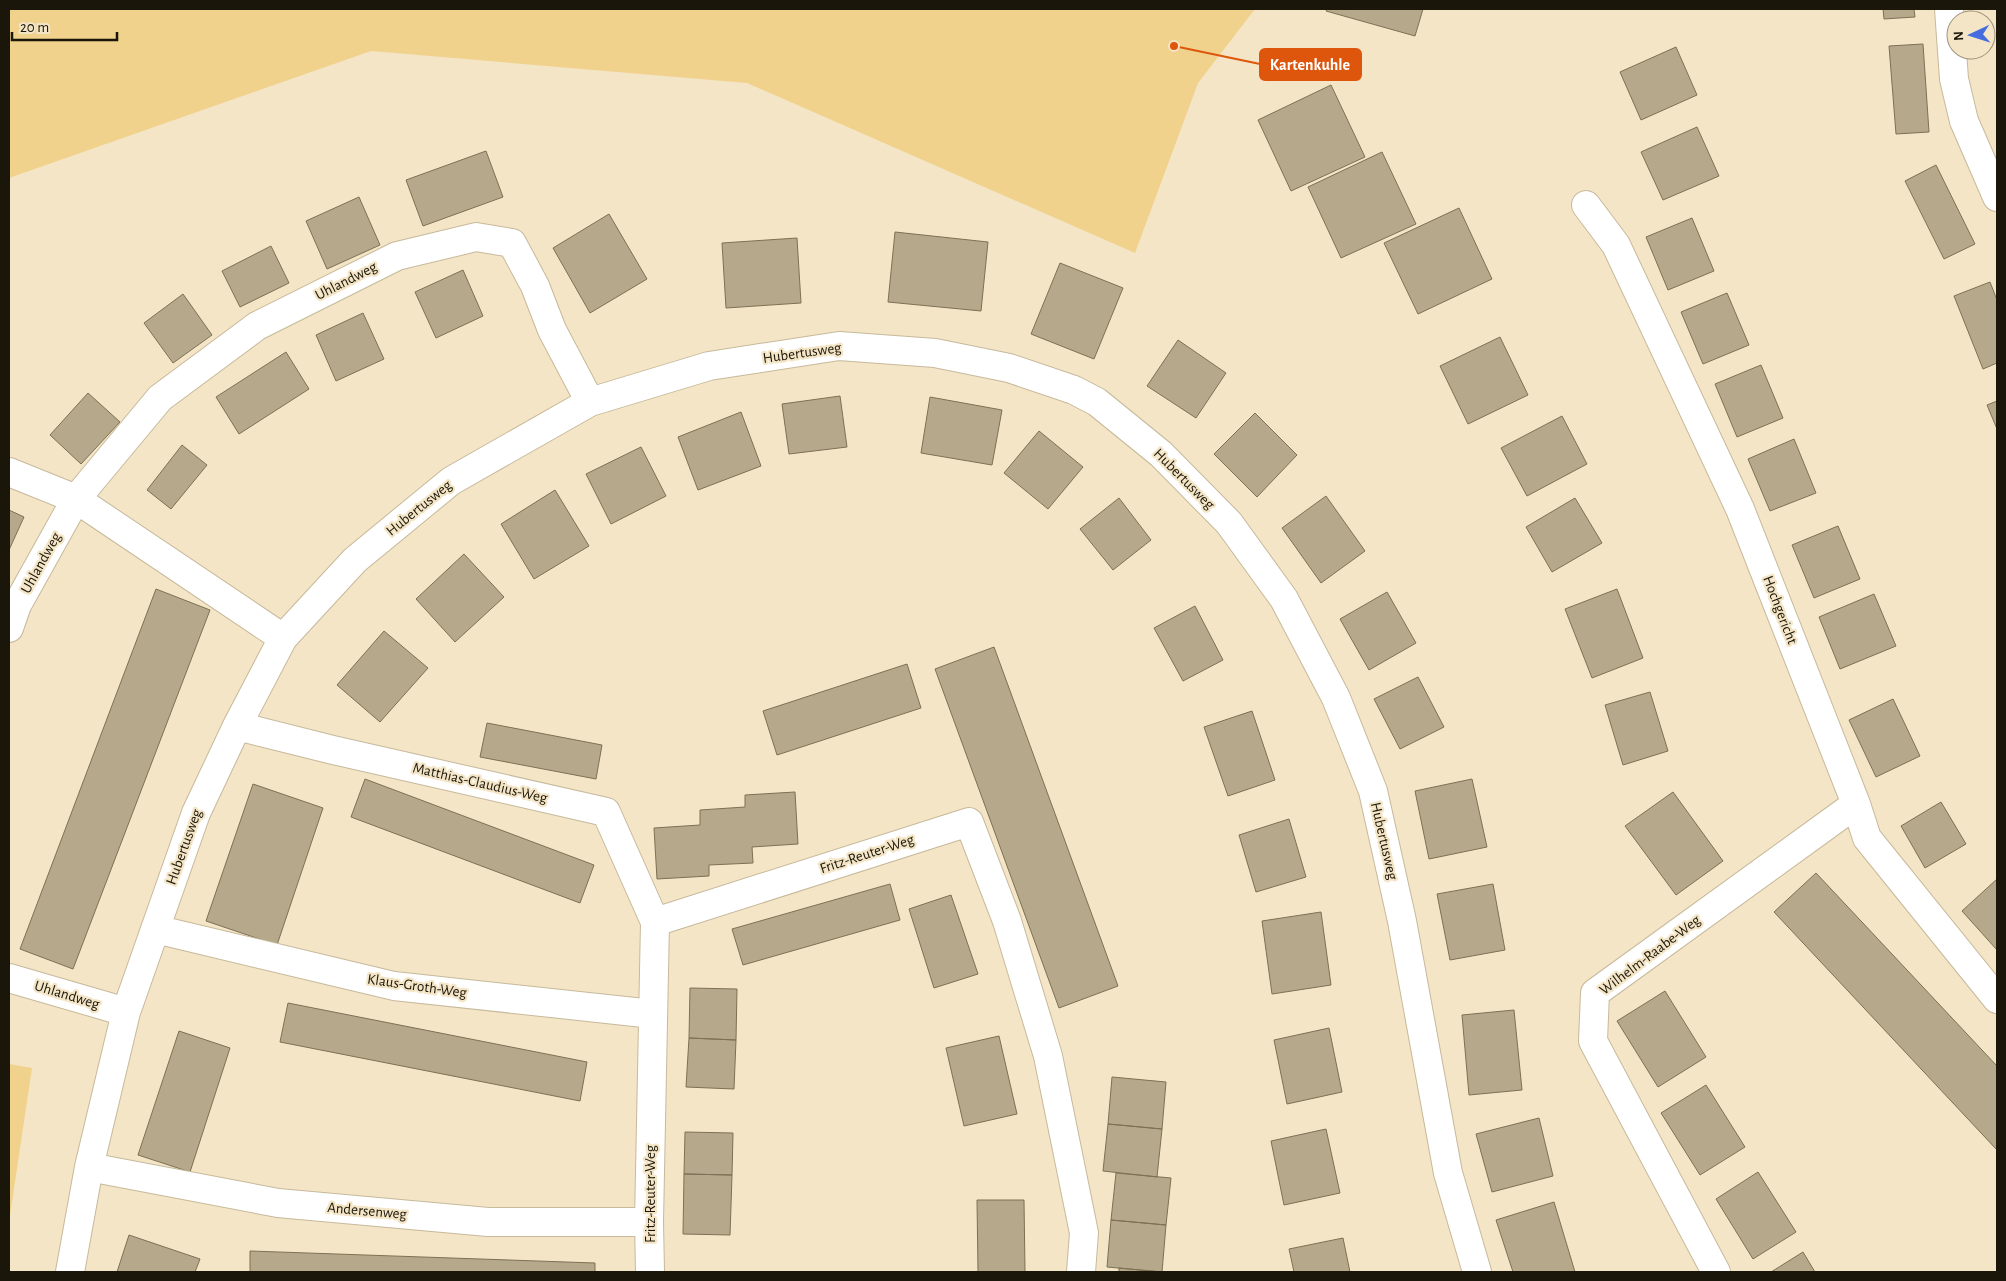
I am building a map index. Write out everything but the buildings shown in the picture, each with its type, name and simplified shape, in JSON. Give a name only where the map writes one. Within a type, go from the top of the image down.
[{"type":"street","points":[[1949,9],[1954,79],[1964,121],[1997,197]]},
{"type":"street","name":"Hochgericht","points":[[1586,205],[1616,245],[1740,509],[1856,804],[1867,838],[1997,999]]},
{"type":"street","name":"Uhlandweg","points":[[9,628],[17,605],[76,499],[160,398],[257,326],[397,256],[476,237],[512,243],[535,286],[552,330],[590,402]]},
{"type":"street","name":"Hubertusweg","points":[[70,1272],[88,1167],[126,1012],[196,813],[237,726],[283,638],[355,560],[451,481],[590,402],[709,366],[840,346],[936,353],[1009,368],[1074,390],[1097,402],[1161,454],[1229,523],[1284,599],[1336,698],[1373,790],[1402,921],[1448,1173],[1477,1272]]},
{"type":"street","points":[[9,472],[76,499],[283,638]]},
{"type":"street","name":"Matthias-Claudius-Weg","points":[[237,726],[333,750],[606,812],[655,922]]},
{"type":"street","name":"Wilhelm-Raabe-Weg","points":[[1716,1272],[1593,1041],[1595,993],[1856,804]]},
{"type":"street","name":"Fritz-Reuter-Weg","points":[[650,1272],[649,1222],[655,922],[969,822],[1007,921],[1048,1056],[1084,1233],[1081,1272]]},
{"type":"street","name":"Klaus-Groth-Weg","points":[[155,929],[394,986],[653,1014]]},
{"type":"street","name":"Uhlandweg","points":[[9,978],[126,1012]]},
{"type":"street","name":"Andersenweg","points":[[88,1167],[278,1203],[488,1222],[649,1222]]},
{"type":"shaded area","points":[[9,9],[1255,9],[1198,83],[1135,253],[747,83],[371,51],[9,178]]},
{"type":"shaded area","points":[[9,1064],[32,1068],[9,1222]]},
{"type":"place","name":"Kartenkuhle","points":[[1174,46]]}]
